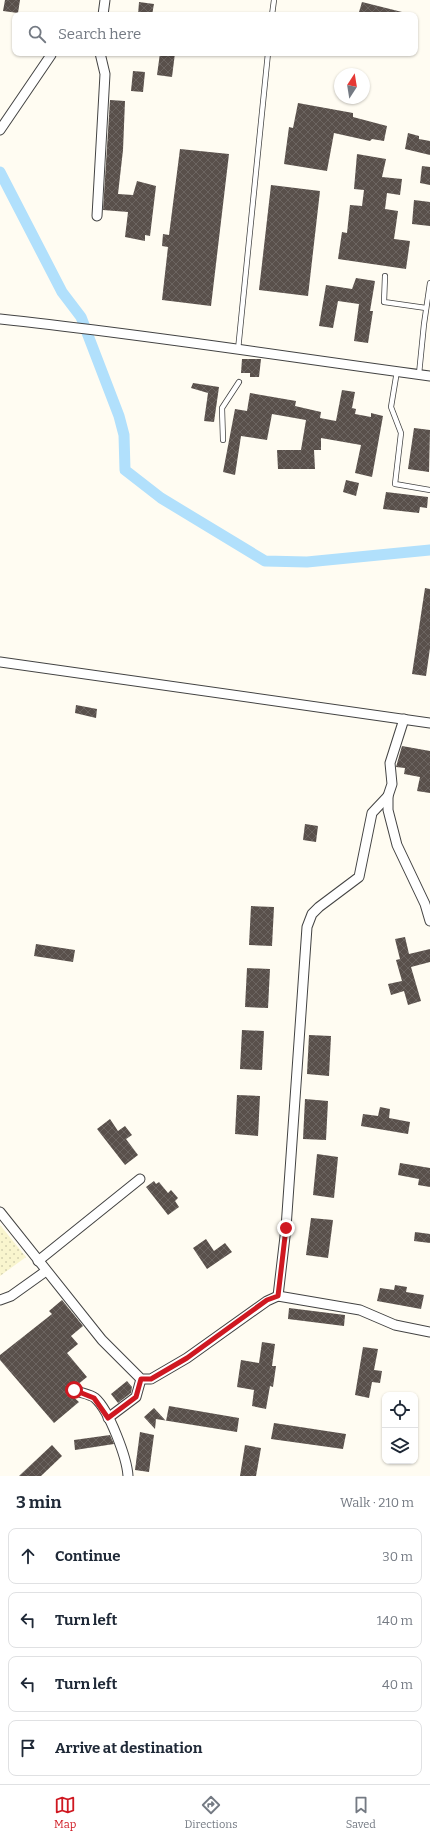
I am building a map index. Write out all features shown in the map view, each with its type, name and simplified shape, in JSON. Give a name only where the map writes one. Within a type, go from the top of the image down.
[{"type":"street","points":[[103,12],[105,0]]},
{"type":"street","points":[[0,130],[50,56]]},
{"type":"street","points":[[97,216],[105,74],[101,56]]},
{"type":"street","points":[[0,319],[107,330],[238,350],[430,376]]},
{"type":"street","points":[[0,662],[430,723]]},
{"type":"street","points":[[404,719],[390,763],[392,784],[388,796],[388,810],[397,845],[424,904],[430,921]]},
{"type":"street","points":[[278,1296],[286,1228],[307,927],[312,914],[319,907],[359,877],[372,813],[388,796]]},
{"type":"street","points":[[38,1261],[140,1179]]},
{"type":"street","points":[[0,1212],[102,1340],[141,1379],[151,1379],[187,1358],[267,1300],[278,1296],[360,1310],[395,1325],[430,1332]]},
{"type":"street","points":[[0,1300],[11,1296],[46,1270]]},
{"type":"street","points":[[108,1418],[136,1397],[141,1379]]},
{"type":"street","points":[[74,1390],[94,1398],[108,1418],[121,1445],[128,1476]]},
{"type":"lane","points":[[272,12],[274,0]]},
{"type":"lane","points":[[238,350],[268,56]]},
{"type":"lane","points":[[385,276],[384,302],[426,308]]},
{"type":"lane","points":[[420,374],[430,282]]},
{"type":"lane","points":[[397,371],[391,407],[401,433],[395,484],[430,490]]},
{"type":"lane","points":[[223,440],[222,408],[239,382]]},
{"type":"shaded area","points":[[0,1225],[26,1257],[0,1276]]},
{"type":"building","points":[[5,0],[20,0],[18,12],[3,11]]},
{"type":"building","points":[[139,2],[154,4],[153,12],[138,12]]},
{"type":"building","points":[[362,2],[402,12],[359,12]]},
{"type":"building","points":[[160,56],[175,56],[172,77],[157,75]]},
{"type":"building","points":[[133,71],[145,72],[143,92],[131,91]]},
{"type":"building","points":[[110,100],[125,101],[123,150],[118,194],[133,195],[137,181],[156,186],[150,236],[145,235],[145,241],[125,237],[128,212],[103,210]]},
{"type":"building","points":[[298,103],[353,113],[353,117],[387,126],[384,141],[372,139],[370,141],[334,133],[327,171],[284,164],[289,127],[293,128]]},
{"type":"building","points":[[408,133],[419,136],[419,139],[430,141],[430,155],[405,149]]},
{"type":"building","points":[[180,149],[229,154],[211,306],[162,300],[168,247],[162,246],[163,234],[169,235]]},
{"type":"building","points":[[357,154],[386,159],[382,177],[402,179],[400,195],[387,193],[385,209],[398,211],[394,239],[410,241],[406,269],[338,259],[342,232],[347,233],[350,205],[362,206],[364,190],[354,189]]},
{"type":"building","points":[[422,166],[430,167],[430,185],[420,183]]},
{"type":"building","points":[[271,185],[320,191],[308,296],[259,290]]},
{"type":"building","points":[[414,200],[430,202],[430,226],[412,224]]},
{"type":"building","points":[[356,278],[375,281],[370,311],[373,311],[368,343],[354,341],[359,304],[338,301],[333,328],[319,326],[326,285],[352,289]]},
{"type":"building","points":[[242,359],[261,359],[259,377],[250,377],[250,373],[241,373]]},
{"type":"building","points":[[193,383],[219,387],[214,422],[204,421],[208,393],[191,388]]},
{"type":"building","points":[[342,390],[355,392],[352,408],[356,409],[355,414],[371,417],[371,413],[383,416],[372,477],[355,473],[361,445],[321,438],[321,450],[314,450],[315,469],[278,469],[277,450],[301,450],[306,420],[272,414],[267,440],[241,436],[235,475],[223,472],[235,409],[247,411],[250,393],[296,401],[295,406],[321,412],[320,418],[336,421]]},
{"type":"building","points":[[414,428],[430,430],[429,472],[408,469]]},
{"type":"building","points":[[346,480],[359,483],[356,496],[343,492]]},
{"type":"building","points":[[386,492],[428,497],[427,508],[420,507],[419,513],[383,509]]},
{"type":"building","points":[[425,588],[430,589],[430,648],[426,676],[412,674]]},
{"type":"building","points":[[76,705],[97,709],[96,718],[75,713]]},
{"type":"building","points":[[402,746],[430,751],[430,793],[417,791],[420,777],[404,774],[405,768],[396,767]]},
{"type":"building","points":[[305,824],[318,826],[316,842],[303,840]]},
{"type":"building","points":[[251,906],[274,907],[272,946],[249,945]]},
{"type":"building","points":[[405,937],[409,954],[430,949],[430,962],[411,967],[421,1001],[408,1005],[404,991],[391,995],[388,984],[402,981],[396,960],[400,959],[395,939]]},
{"type":"building","points":[[36,944],[75,950],[73,962],[34,956]]},
{"type":"building","points":[[247,968],[270,969],[268,1008],[245,1007]]},
{"type":"building","points":[[242,1030],[264,1031],[262,1070],[240,1069]]},
{"type":"building","points":[[309,1035],[331,1036],[329,1076],[307,1074]]},
{"type":"building","points":[[237,1095],[260,1096],[258,1136],[235,1134]]},
{"type":"building","points":[[305,1099],[328,1101],[326,1140],[303,1139]]},
{"type":"building","points":[[380,1107],[390,1109],[389,1118],[410,1122],[408,1134],[361,1126],[363,1114],[378,1116]]},
{"type":"building","points":[[110,1119],[118,1131],[125,1126],[132,1135],[126,1139],[138,1155],[125,1165],[97,1129]]},
{"type":"building","points":[[317,1154],[338,1157],[334,1198],[313,1195]]},
{"type":"building","points":[[400,1163],[430,1168],[430,1187],[418,1185],[419,1179],[398,1175]]},
{"type":"building","points":[[154,1181],[156,1184],[159,1182],[168,1193],[171,1190],[178,1198],[175,1201],[179,1207],[168,1215],[146,1187]]},
{"type":"building","points":[[311,1218],[333,1220],[328,1258],[306,1255]]},
{"type":"building","points":[[415,1232],[430,1234],[430,1243],[414,1241]]},
{"type":"building","points":[[206,1239],[214,1251],[225,1243],[232,1252],[207,1269],[193,1248]]},
{"type":"building","points":[[395,1285],[407,1287],[406,1292],[424,1295],[421,1309],[377,1301],[380,1288],[394,1290]]},
{"type":"building","points":[[62,1300],[83,1326],[71,1336],[78,1344],[67,1353],[87,1377],[77,1385],[73,1384],[69,1387],[69,1393],[79,1402],[54,1423],[0,1360],[0,1355],[52,1314],[49,1311]]},
{"type":"building","points":[[289,1308],[345,1315],[344,1326],[288,1319]]},
{"type":"building","points":[[262,1342],[275,1344],[272,1366],[276,1366],[273,1387],[270,1386],[266,1409],[252,1406],[254,1390],[237,1387],[241,1360],[259,1363]]},
{"type":"building","points":[[363,1347],[378,1349],[374,1370],[382,1371],[380,1383],[372,1382],[369,1398],[355,1395]]},
{"type":"building","points":[[127,1381],[132,1387],[131,1393],[118,1403],[111,1394]]},
{"type":"building","points":[[169,1406],[239,1418],[237,1432],[166,1421]]},
{"type":"building","points":[[154,1408],[166,1421],[156,1419],[155,1429],[144,1417]]},
{"type":"building","points":[[274,1423],[346,1434],[343,1449],[271,1439]]},
{"type":"building","points":[[140,1432],[154,1435],[149,1472],[135,1470]]},
{"type":"building","points":[[110,1435],[114,1444],[75,1450],[74,1440]]},
{"type":"building","points":[[52,1445],[62,1456],[41,1476],[19,1476]]},
{"type":"building","points":[[245,1445],[261,1448],[256,1476],[240,1476]]},
{"type":"waterway","points":[[0,172],[62,292],[81,317],[119,416],[124,435],[125,470],[161,498],[265,561],[307,562],[430,550]]},
{"type":"route","points":[[74,1390],[94,1398],[108,1418],[136,1397],[141,1379],[151,1379],[187,1358],[267,1300],[278,1296],[286,1228]]}]
